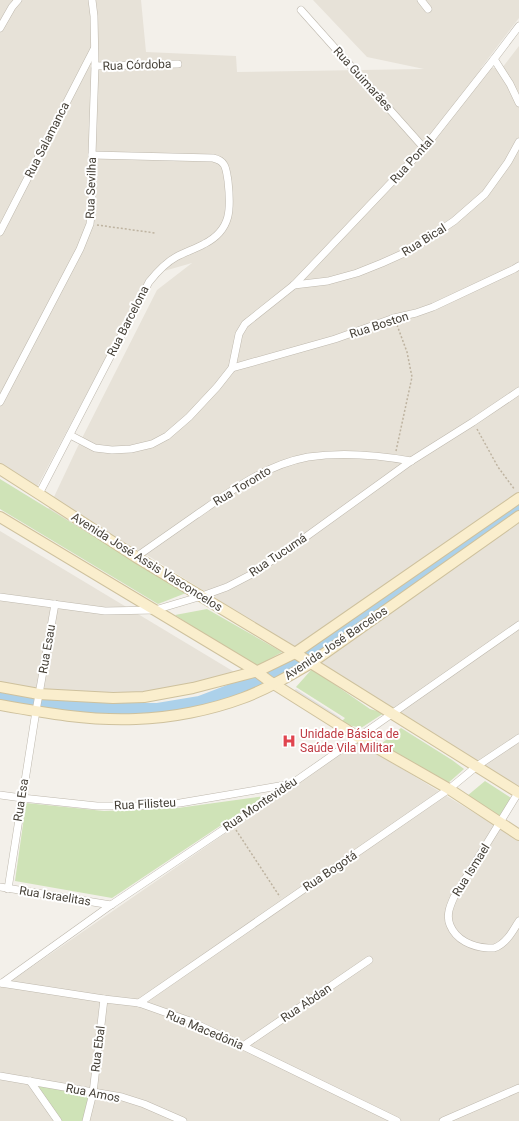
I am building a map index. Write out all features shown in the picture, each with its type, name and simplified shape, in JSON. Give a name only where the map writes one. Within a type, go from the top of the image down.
[{"type":"street","points":[[0,28],[12,7],[18,0]]},
{"type":"street","name":"Rua Sevilha","points":[[0,402],[80,249],[90,224],[92,206],[95,66],[94,16],[92,0]]},
{"type":"street","points":[[421,0],[428,8]]},
{"type":"street","name":"Rua Guimarães","points":[[301,10],[424,148]]},
{"type":"street","name":"Rua Pontal","points":[[294,285],[424,148],[519,26]]},
{"type":"street","name":"Rua Salamanca","points":[[0,232],[95,47]]},
{"type":"street","points":[[494,59],[510,84],[519,104]]},
{"type":"street","name":"Rua Córdoba","points":[[95,66],[178,64]]},
{"type":"street","name":"Rua Bical","points":[[294,285],[328,280],[357,273],[382,264],[411,250],[454,221],[485,194],[508,162],[519,142]]},
{"type":"street","name":"Rua Barcelona","points":[[39,494],[149,282],[160,269],[176,257],[206,243],[221,232],[227,221],[229,192],[227,171],[225,164],[220,159],[92,156]]},
{"type":"street","name":"Rua Boston","points":[[232,368],[334,339],[394,318],[433,307],[519,266]]},
{"type":"street","points":[[70,435],[95,448],[112,450],[131,449],[152,444],[167,436],[189,417],[217,387],[232,368],[239,334],[245,324],[294,285]]},
{"type":"street","name":"Rua Tucumá","points":[[0,597],[105,611],[155,610],[227,587],[252,574],[411,461],[519,391]]},
{"type":"street","name":"Rua Toronto","points":[[136,557],[235,487],[260,473],[278,466],[307,457],[331,455],[364,455],[411,461]]},
{"type":"street","name":"Avenida José Assis Vasconcelos","points":[[0,469],[136,557],[392,713],[519,793],[500,823]]},
{"type":"street","name":"Avenida José Barcelos","points":[[0,687],[39,696],[112,698],[144,697],[193,688],[266,678],[302,658],[519,496]]},
{"type":"street","name":"Avenida José Barcelos","points":[[0,705],[36,709],[80,718],[137,720],[221,705],[244,698],[266,678],[302,658],[519,516]]},
{"type":"street","points":[[0,517],[266,678],[358,737],[449,789],[519,835]]},
{"type":"street","name":"Rua Esau","points":[[39,696],[54,604]]},
{"type":"street","name":"Rua Montevidéu","points":[[1,983],[111,905],[290,785],[519,625]]},
{"type":"street","points":[[36,709],[39,696]]},
{"type":"street","name":"Rua Esa","points":[[8,889],[36,709]]},
{"type":"street","name":"Rua Bogotá","points":[[139,1003],[449,789],[477,766],[519,738]]},
{"type":"street","name":"Rua Filisteu","points":[[0,795],[98,806],[136,806],[180,802],[290,785]]},
{"type":"street","name":"Rua Ismael","points":[[500,823],[454,898],[449,910],[450,924],[455,934],[468,944],[481,948],[494,948],[506,940],[519,921]]},
{"type":"street","name":"Rua Israelitas","points":[[0,887],[111,905]]},
{"type":"street","name":"Rua Abdan","points":[[243,1046],[369,960]]},
{"type":"street","name":"Rua Macedônia","points":[[1,983],[139,1003],[190,1021],[397,1121]]},
{"type":"street","name":"Rua Ebal","points":[[86,1121],[93,1092],[104,999]]},
{"type":"street","name":"Rua Amos","points":[[0,1076],[122,1097],[144,1104],[183,1121]]},
{"type":"street","points":[[30,1081],[58,1121]]},
{"type":"street","points":[[443,1121],[519,1088]]},
{"type":"path","points":[[90,224],[155,233]]},
{"type":"path","points":[[394,318],[408,352],[412,377],[394,458]]},
{"type":"path","points":[[473,422],[498,467],[519,496]]},
{"type":"path","points":[[232,823],[284,902]]},
{"type":"shaded area","points":[[0,0],[141,0],[146,52],[236,56],[237,72],[424,69],[367,57],[313,0],[519,0],[519,18],[481,68],[502,68],[519,46],[519,790],[147,555],[127,568],[44,518],[78,446],[157,290],[192,263],[150,275],[36,489],[0,467]]},
{"type":"shaded area","points":[[0,531],[236,673],[147,695],[52,692],[0,683]]},
{"type":"shaded area","points":[[296,689],[341,718],[337,721],[292,692]]},
{"type":"shaded area","points":[[358,742],[519,840],[519,1121],[0,1121],[0,986],[4,986]]},
{"type":"green space","points":[[0,479],[186,593],[158,604],[0,509]]},
{"type":"green space","points":[[207,609],[282,652],[255,667],[175,615]]},
{"type":"green space","points":[[312,669],[370,709],[384,713],[361,728],[340,723],[345,718],[296,687]]},
{"type":"green space","points":[[401,728],[464,769],[447,784],[381,744]]},
{"type":"green space","points":[[485,781],[511,798],[501,817],[467,796]]},
{"type":"green space","points":[[265,796],[112,898],[15,881],[26,803],[104,811],[178,808]]},
{"type":"green space","points":[[37,1085],[90,1094],[83,1121],[61,1121]]},
{"type":"waterway","points":[[0,698],[66,707],[113,711],[158,711],[200,704],[273,676],[296,665],[519,510]]},
{"type":"place","name":"Unidade Básica de Saúde Vila Militar","points":[[289,741]]}]
